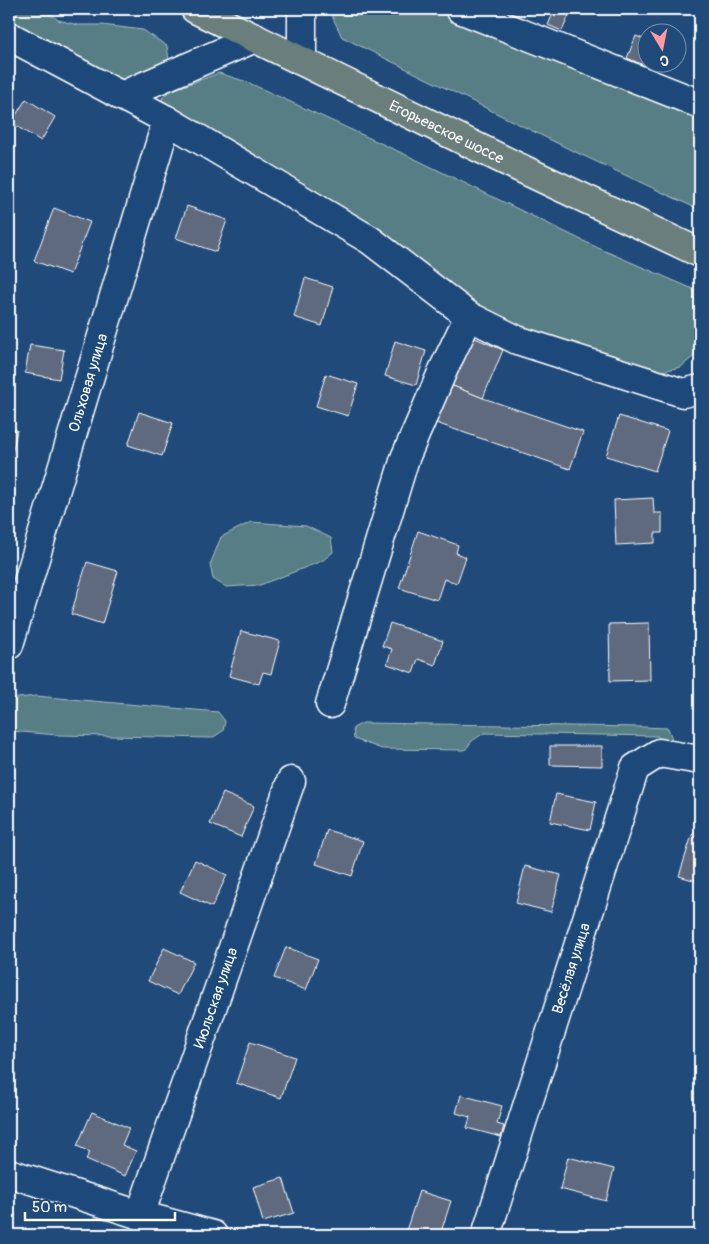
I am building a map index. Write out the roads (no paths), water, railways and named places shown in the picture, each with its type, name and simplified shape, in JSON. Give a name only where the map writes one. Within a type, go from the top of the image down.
[{"type":"main road","name":"Егорьевское шоссе","points":[[195,9],[516,166],[700,253]]},
{"type":"street","points":[[302,9],[302,61]]},
{"type":"street","points":[[460,9],[700,104]]},
{"type":"street","points":[[9,36],[166,120],[370,240],[469,316],[517,340],[673,390],[683,393],[700,389]]},
{"type":"street","points":[[121,96],[255,38]]},
{"type":"street","name":"Ольховая улица","points":[[9,645],[166,120]]},
{"type":"street","points":[[330,704],[405,458],[469,316]]},
{"type":"street","name":"Весёлая улица","points":[[486,1235],[635,768],[660,753],[700,760]]},
{"type":"street","name":"Июльская улица","points":[[140,1215],[292,781]]},
{"type":"street","points":[[9,1173],[140,1215],[214,1235]]}]
